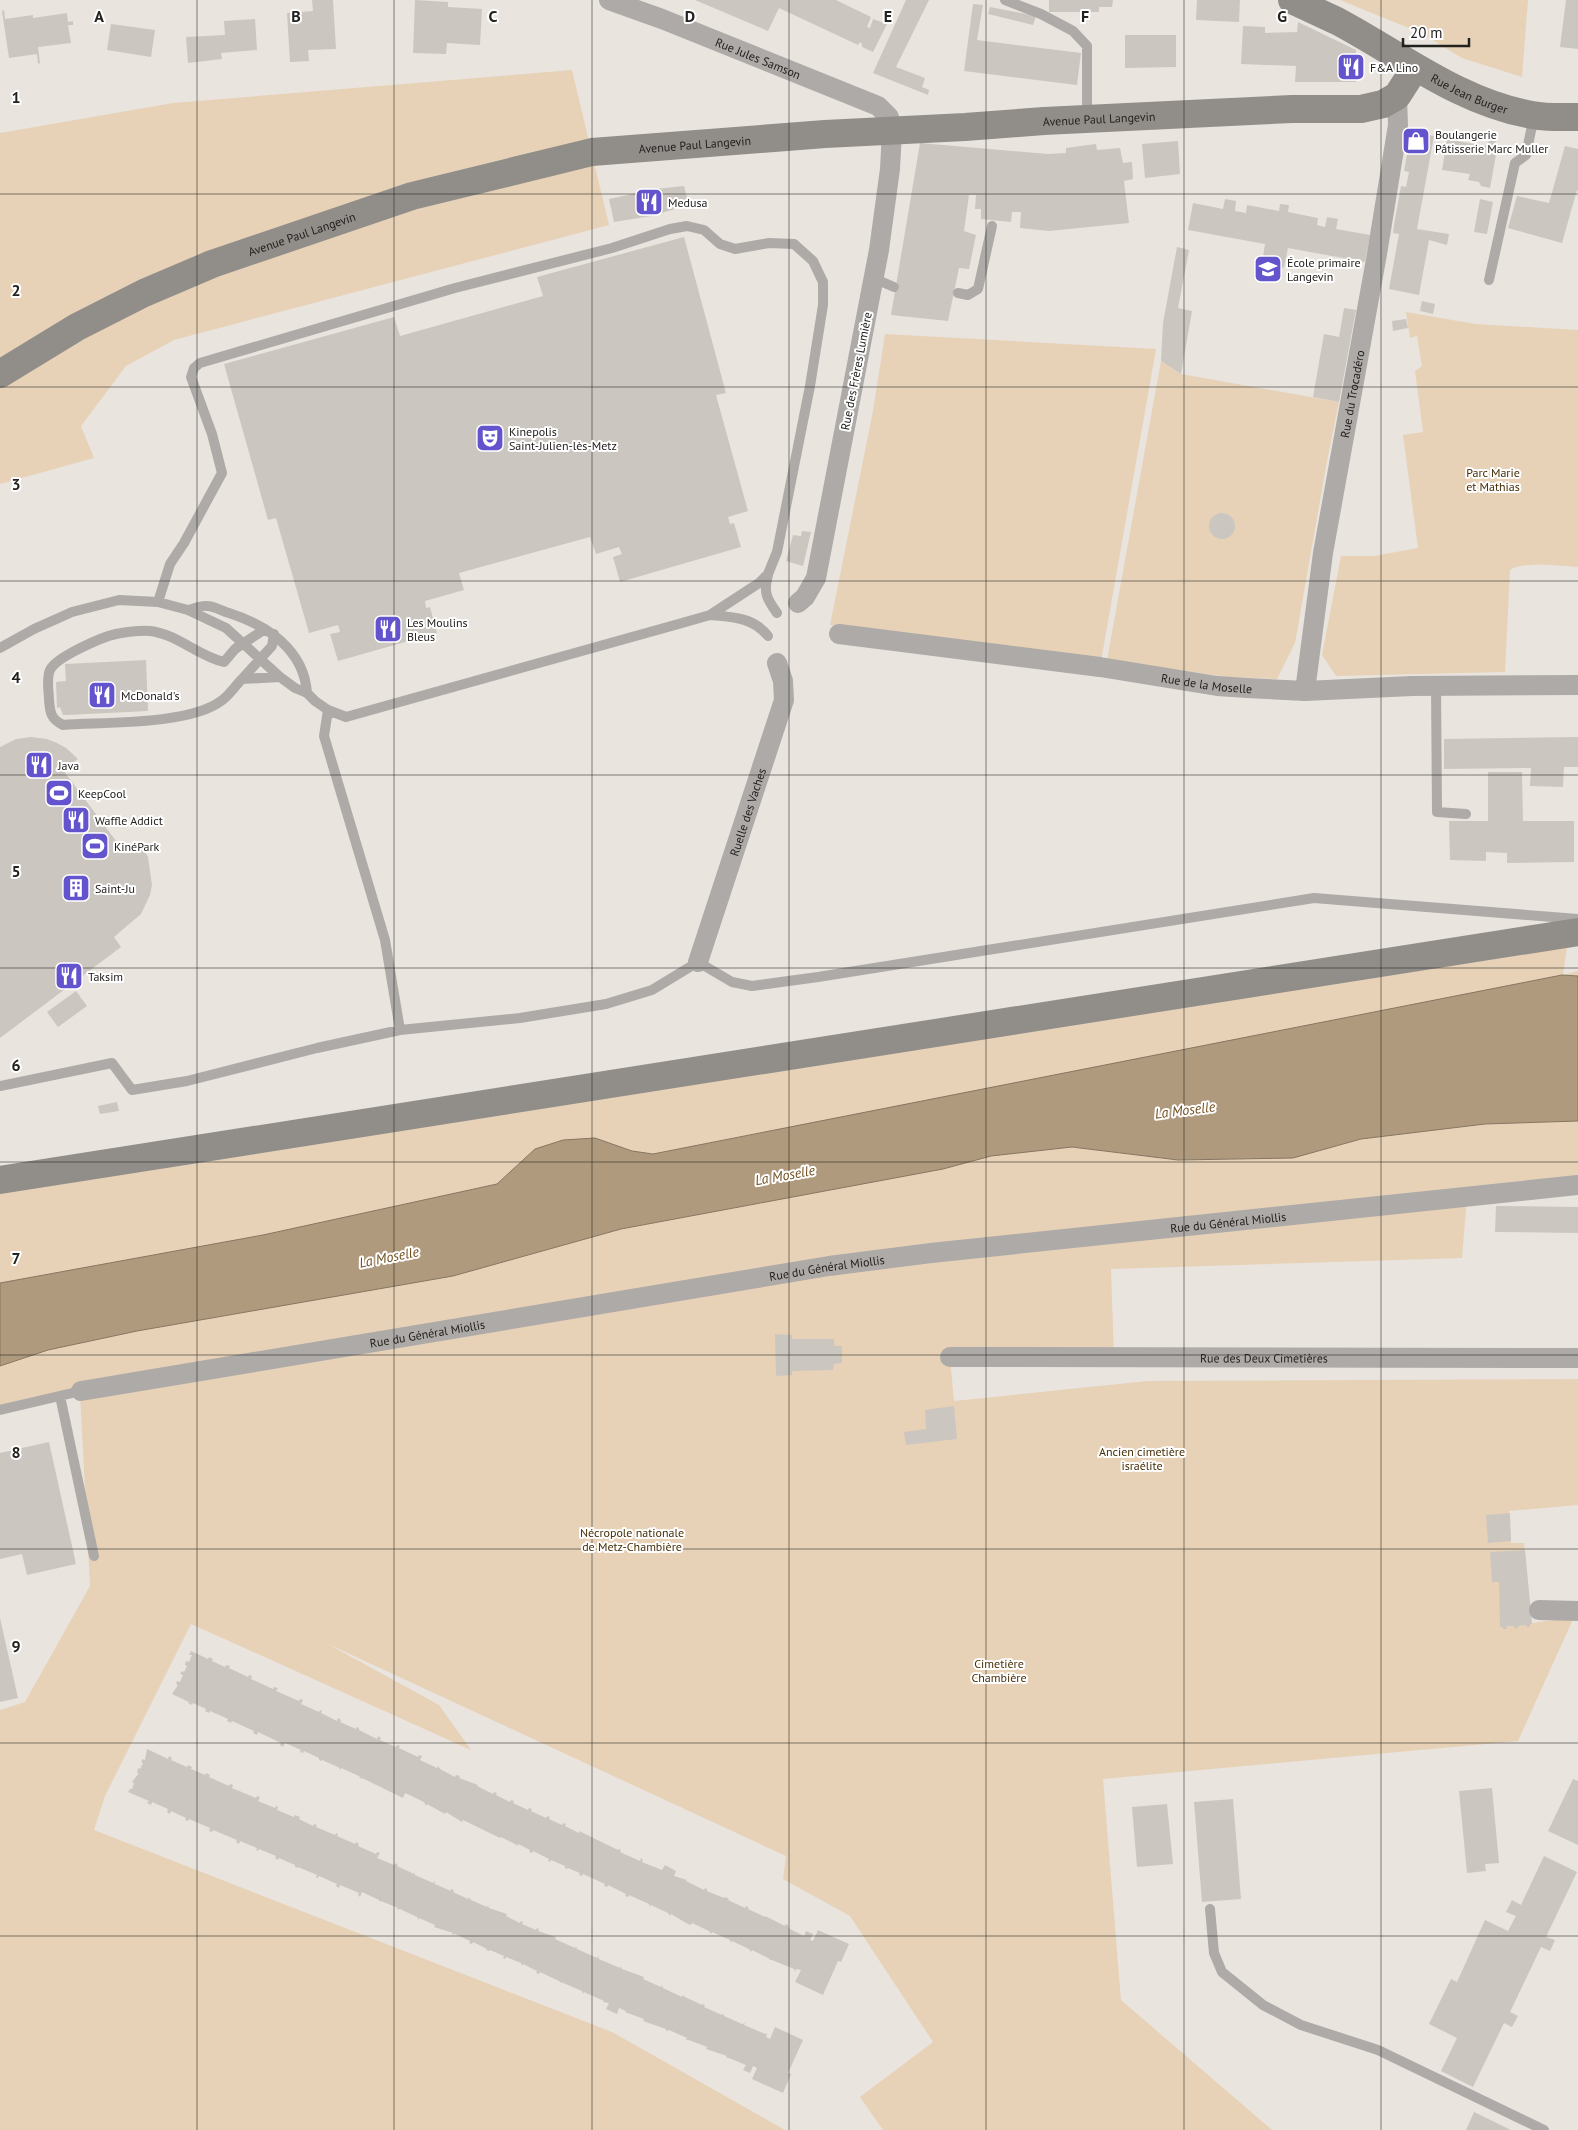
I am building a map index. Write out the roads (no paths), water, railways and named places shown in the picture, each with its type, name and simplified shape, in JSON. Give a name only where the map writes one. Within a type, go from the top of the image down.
[{"type":"main road","name":"Rue Jean Burger","points":[[1292,0],[1338,22],[1415,68],[1472,96],[1502,108],[1534,116],[1578,117]]},
{"type":"main road","points":[[1397,96],[1415,68]]},
{"type":"main road","name":"Avenue Paul Langevin","points":[[0,374],[76,327],[144,293],[203,267],[412,196],[592,152],[1044,121],[1292,109],[1361,109],[1383,104],[1397,96]]},
{"type":"main road","points":[[0,1180],[1578,932]]},
{"type":"street","name":"Rue Jules Samson","points":[[610,0],[662,18],[878,106],[889,117],[892,131]]},
{"type":"street","name":"Rue du Trocadéro","points":[[1305,691],[1323,553],[1377,254],[1398,125],[1397,96]]},
{"type":"street","name":"Rue des Frères Lumière","points":[[798,603],[805,597],[816,578],[873,278],[890,169],[892,131]]},
{"type":"street","name":"Rue de la Moselle","points":[[839,634],[1100,668],[1217,686],[1305,691],[1436,686],[1578,685]]},
{"type":"street","name":"Ruelle des Vaches","points":[[698,962],[784,700],[783,681],[778,663]]},
{"type":"street","name":"Rue du Général Miollis","points":[[81,1391],[829,1266],[932,1253],[1578,1185]]},
{"type":"street","name":"Rue des Deux Cimetières","points":[[950,1357],[1578,1358]]},
{"type":"street","points":[[1539,1610],[1578,1611]]},
{"type":"lane","points":[[1005,0],[1041,14],[1074,31],[1087,46],[1087,120]]},
{"type":"lane","points":[[1488,280],[1515,163],[1526,155],[1534,116]]},
{"type":"lane","points":[[158,602],[170,564],[184,543],[222,473],[212,434],[191,377],[194,368],[200,363],[454,288],[612,248],[686,226],[704,230],[720,244],[735,249],[768,242],[794,244],[812,260],[823,282],[823,305],[810,386],[777,552],[765,587],[768,600],[777,613]]},
{"type":"lane","points":[[958,293],[968,294],[978,289],[992,226]]},
{"type":"lane","points":[[873,278],[894,287]]},
{"type":"lane","points":[[0,648],[34,629],[81,610],[119,600],[158,602],[188,610],[226,628],[280,677],[295,688],[307,692],[315,701],[328,710],[346,716],[710,614],[760,583],[768,574]]},
{"type":"lane","points":[[188,610],[207,606],[237,616],[269,632],[283,642],[294,656],[306,680],[307,692]]},
{"type":"lane","points":[[710,614],[746,619],[761,627],[768,636]]},
{"type":"lane","points":[[131,631],[151,631],[173,638],[210,659],[224,662],[244,643],[269,632],[272,646],[262,659],[222,700],[194,714],[173,718],[63,724],[55,721],[50,714],[48,677],[50,669],[68,656],[114,634],[131,631]]},
{"type":"lane","points":[[242,679],[280,677]]},
{"type":"lane","points":[[1436,686],[1436,812],[1466,814]]},
{"type":"lane","points":[[328,710],[324,736],[385,940],[400,1030]]},
{"type":"lane","points":[[0,1086],[112,1063],[132,1090],[187,1081],[317,1048],[400,1030],[520,1018],[606,1004],[652,990],[698,962],[732,982],[752,986],[818,978],[1314,898],[1578,919]]},
{"type":"lane","points":[[0,1410],[81,1391]]},
{"type":"lane","points":[[60,1396],[94,1556]]},
{"type":"lane","points":[[1210,1909],[1214,1953],[1222,1972],[1263,2005],[1301,2025],[1378,2050],[1544,2130]]},
{"type":"water","name":"La Moselle","points":[[1562,975],[1578,976],[1578,1121],[1485,1124],[1361,1139],[1293,1158],[1178,1160],[1072,1147],[991,1156],[943,1169],[621,1229],[453,1276],[137,1331],[48,1350],[0,1366],[0,1283],[263,1235],[497,1184],[535,1149],[563,1140],[595,1138],[632,1151],[653,1154]]},
{"type":"place","name":"F&A Lino","points":[[1351,67]]},
{"type":"place","name":"Boulangerie Pâtisserie Marc Muller","points":[[1416,141]]},
{"type":"place","name":"Medusa","points":[[649,202]]},
{"type":"place","name":"École primaire Langevin","points":[[1268,269]]},
{"type":"place","name":"Kinepolis Saint-Julien-lès-Metz","points":[[490,438]]},
{"type":"place","name":"Les Moulins Bleus","points":[[388,629]]},
{"type":"place","name":"McDonald's","points":[[102,695]]},
{"type":"place","name":"Java","points":[[39,765]]},
{"type":"place","name":"KeepCool","points":[[59,793]]},
{"type":"place","name":"Waffle Addict","points":[[76,820]]},
{"type":"place","name":"KinéPark","points":[[95,846]]},
{"type":"place","name":"Saint-Ju","points":[[76,888]]},
{"type":"place","name":"Taksim","points":[[69,976]]},
{"type":"park label","name":"Parc Marie et Mathias","points":[[1493,479]]},
{"type":"park label","name":"Ancien cimetière israélite","points":[[1142,1458]]},
{"type":"park label","name":"Nécropole nationale de Metz-Chambière","points":[[632,1539]]},
{"type":"park label","name":"Cimetière Chambière","points":[[999,1670]]}]
